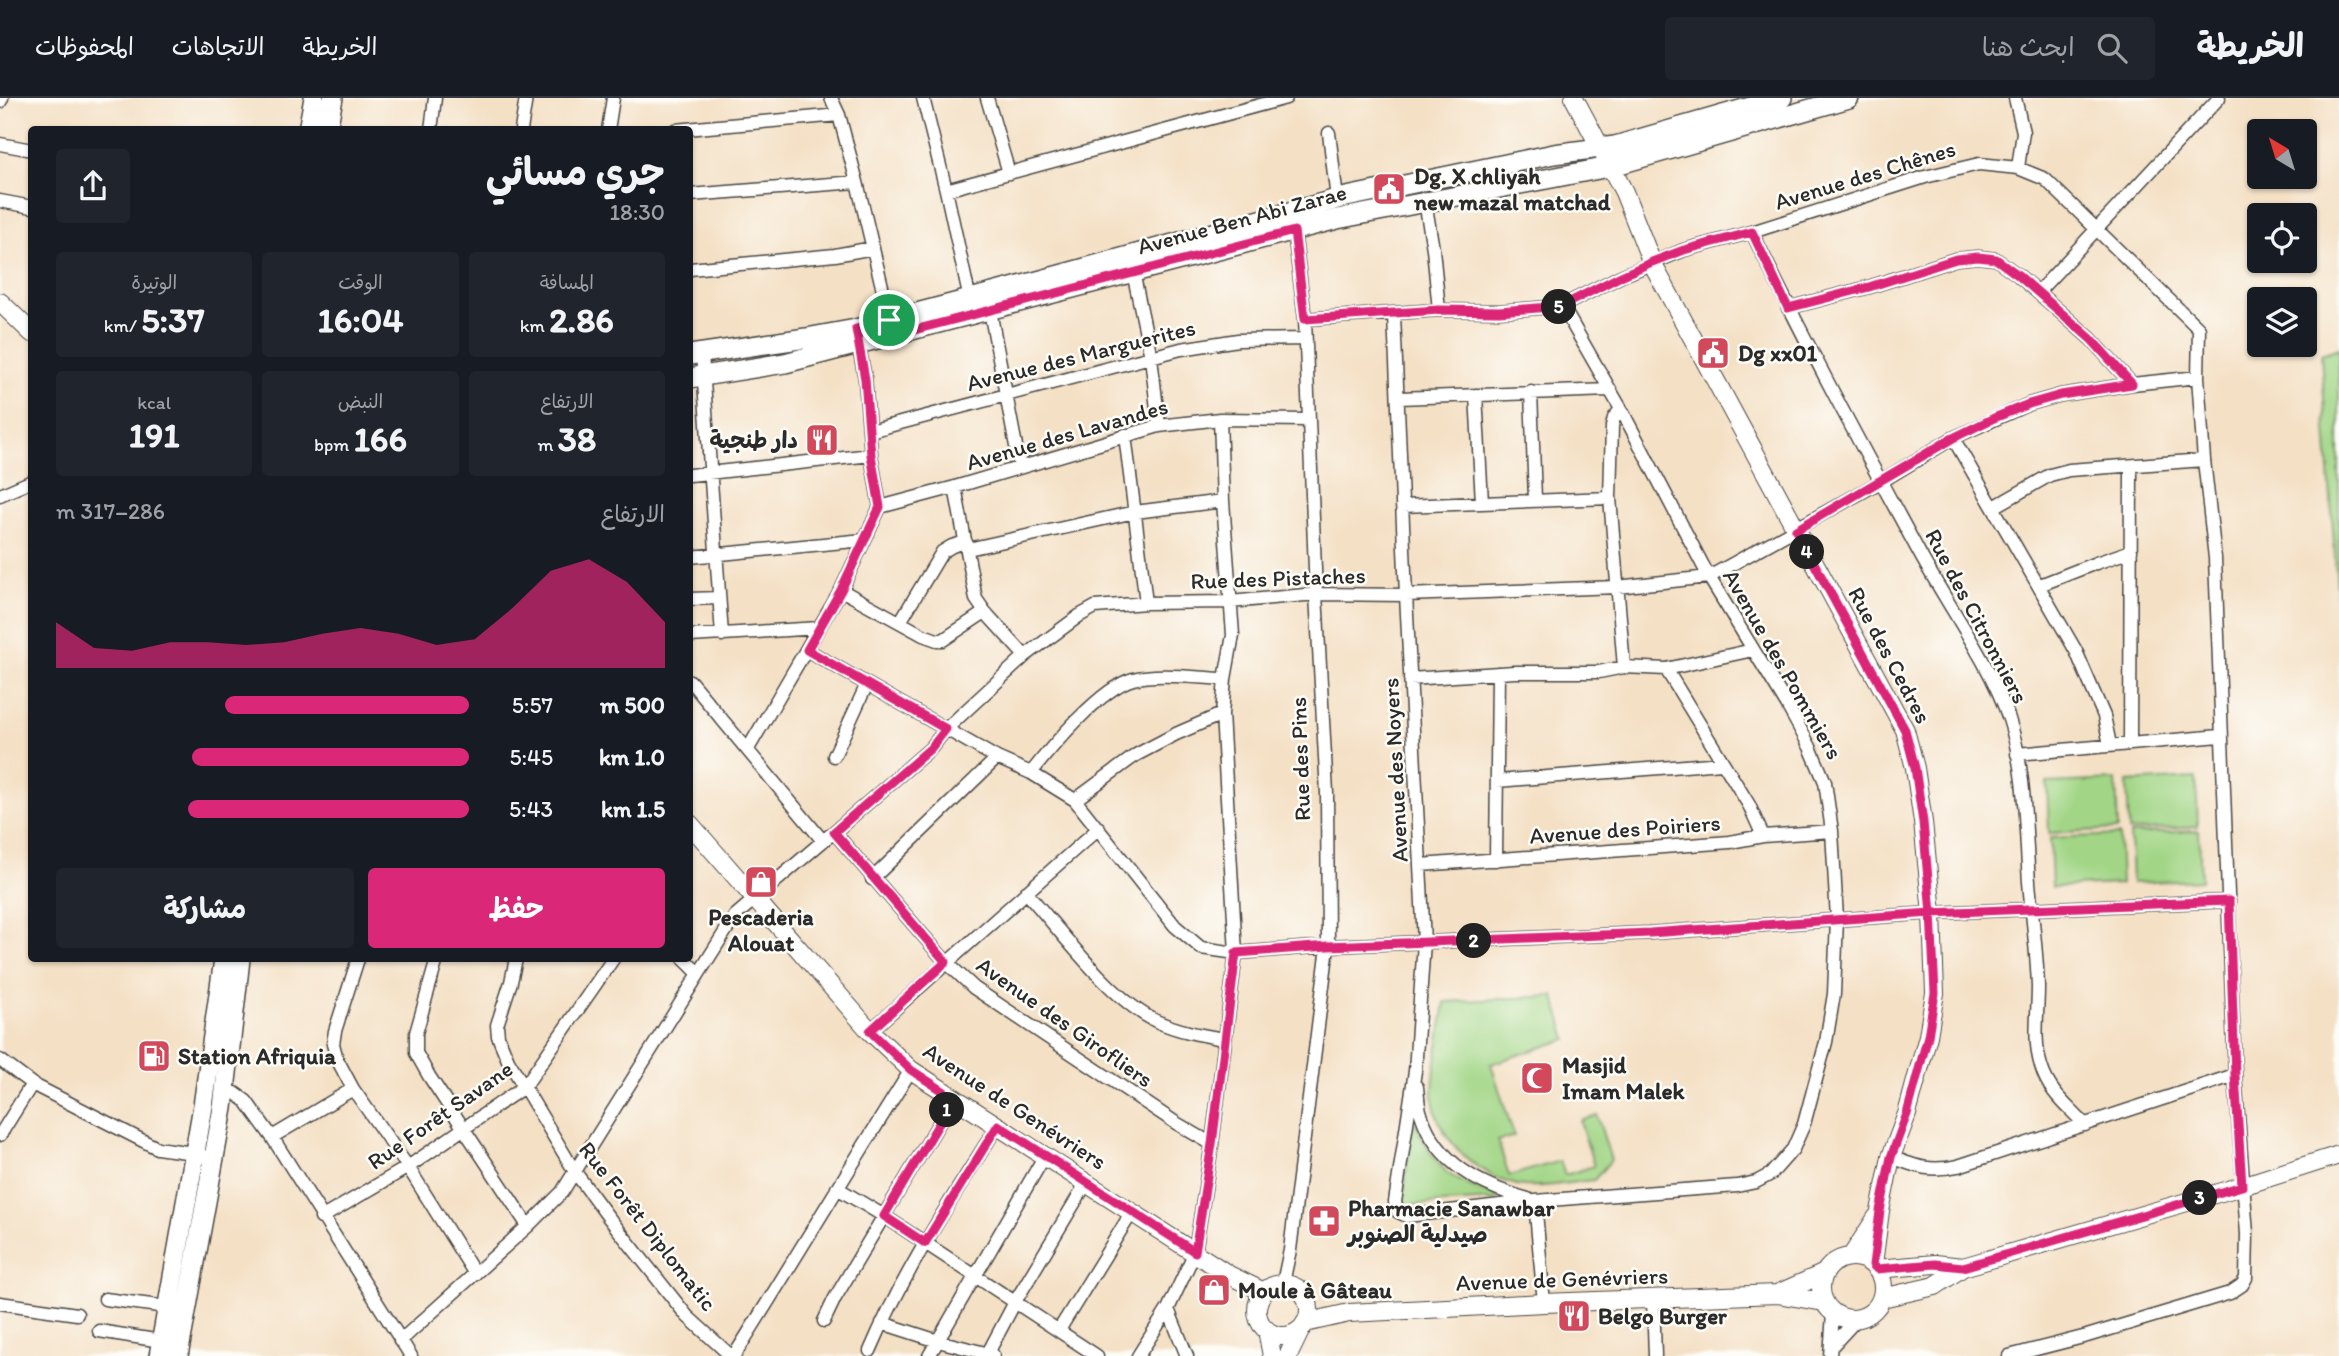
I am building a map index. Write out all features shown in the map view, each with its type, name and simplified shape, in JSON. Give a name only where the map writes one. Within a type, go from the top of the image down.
[{"type":"main road","points":[[309,126],[314,98]]},
{"type":"main road","points":[[328,126],[333,98]]},
{"type":"main road","name":"Avenue Ben Abi Zarae","points":[[696,377],[785,363],[970,299],[1337,199],[1554,154],[1615,146],[1756,102],[1782,98]]},
{"type":"main road","name":"Avenue Ben Abi Zarae","points":[[892,327],[990,311],[1368,212],[1609,167],[1849,98]]},
{"type":"main road","name":"Avenue Ben Abi Zarae","points":[[696,355],[857,337]]},
{"type":"main road","points":[[160,1349],[224,962]]},
{"type":"main road","points":[[178,1356],[214,1160],[240,962]]},
{"type":"street","points":[[432,126],[435,98]]},
{"type":"street","points":[[522,126],[526,98]]},
{"type":"street","points":[[609,126],[613,98]]},
{"type":"street","points":[[831,98],[839,115],[857,182],[892,327]]},
{"type":"street","points":[[923,98],[970,299]]},
{"type":"street","points":[[987,98],[1009,173]]},
{"type":"street","points":[[946,190],[1286,98]]},
{"type":"street","name":"Rue des Cedres","points":[[1574,98],[1623,192],[1652,262],[1905,730],[1915,768],[1931,913],[1935,993],[1928,1036],[1907,1114],[1891,1157],[1880,1211],[1875,1267]]},
{"type":"street","points":[[2015,98],[2023,132],[2018,168]]},
{"type":"street","points":[[2038,292],[2219,98]]},
{"type":"street","points":[[693,128],[839,115]]},
{"type":"street","points":[[1328,133],[1337,199]]},
{"type":"street","points":[[0,144],[28,149]]},
{"type":"street","name":"Avenue des Chênes","points":[[1562,306],[1621,276],[1684,250],[1752,232],[1924,177],[1979,164],[2018,168],[2045,179],[2199,329],[2198,377]]},
{"type":"street","points":[[693,195],[857,182]]},
{"type":"street","points":[[0,201],[28,206]]},
{"type":"street","points":[[1425,201],[1439,310]]},
{"type":"street","name":"Rue des Pins","points":[[1283,1283],[1290,1250],[1328,946],[1327,793],[1310,420],[1305,319],[1294,231]]},
{"type":"street","name":"Rue des Citronniers","points":[[1752,232],[1788,308],[1880,482],[1989,673],[2009,718],[2022,785],[2038,986],[2036,1036],[2041,1066],[2058,1099],[2085,1125]]},
{"type":"street","points":[[693,269],[835,255],[873,248]]},
{"type":"street","points":[[1788,308],[1869,287],[1956,259],[1996,259],[2091,339],[2132,384]]},
{"type":"street","points":[[1133,272],[1151,357],[1158,426]]},
{"type":"street","points":[[1,304],[28,329]]},
{"type":"street","points":[[1305,319],[1439,310],[1499,311],[1562,306]]},
{"type":"street","name":"Avenue des Pommiers","points":[[1407,1216],[1535,1201],[1737,1186],[1764,1178],[1783,1164],[1793,1149],[1804,1124],[1826,1042],[1834,994],[1837,919],[1832,831],[1825,782],[1787,705],[1709,577],[1621,409],[1562,306]]},
{"type":"street","points":[[990,311],[1020,467]]},
{"type":"street","name":"Avenue des Noyers","points":[[1394,314],[1424,942],[1415,1071],[1395,1202],[1398,1212],[1407,1216]]},
{"type":"street","points":[[748,749],[841,590],[880,507],[857,337]]},
{"type":"street","name":"Avenue des Marguerites","points":[[870,431],[1181,349],[1238,340],[1305,339]]},
{"type":"street","points":[[696,355],[696,377],[712,472],[722,635]]},
{"type":"street","points":[[2009,1356],[2055,1351],[2236,1290],[2246,1278],[2247,1234],[2235,1075],[2220,736],[2219,633],[2215,558],[2198,377]]},
{"type":"street","name":"Rue des Pistaches","points":[[400,1341],[562,1192],[735,916],[931,748],[946,729],[1025,656],[1079,616],[1096,607],[1146,603],[1230,602],[1316,594],[1406,595],[1617,587],[1709,577],[1796,530],[1953,438],[2029,404],[2061,395],[2198,377]]},
{"type":"street","points":[[1399,398],[1610,390]]},
{"type":"street","points":[[1531,392],[1535,499]]},
{"type":"street","points":[[1476,395],[1482,502]]},
{"type":"street","points":[[1621,409],[1612,426],[1610,498],[1624,667]]},
{"type":"street","points":[[1138,1356],[1168,1309],[1195,1252],[1212,1144],[1236,953],[1222,714],[1233,635],[1220,419]]},
{"type":"street","name":"Avenue des Lavandes","points":[[880,507],[1158,426],[1220,419],[1310,420]]},
{"type":"street","points":[[1125,435],[1146,603]]},
{"type":"street","points":[[1953,438],[2076,651],[2104,716],[2110,745]]},
{"type":"street","points":[[693,475],[871,455]]},
{"type":"street","points":[[1994,507],[2050,475],[2069,470],[2204,460]]},
{"type":"street","points":[[2130,744],[2131,466]]},
{"type":"street","points":[[0,495],[28,483]]},
{"type":"street","points":[[955,487],[976,599],[1025,656]]},
{"type":"street","points":[[1402,506],[1610,498]]},
{"type":"street","points":[[900,622],[942,552],[952,546],[1135,512],[1223,501]]},
{"type":"street","points":[[693,557],[864,540]]},
{"type":"street","points":[[2040,586],[2131,551]]},
{"type":"street","points":[[841,590],[930,638],[943,640],[985,612]]},
{"type":"street","points":[[693,599],[719,598]]},
{"type":"street","points":[[693,636],[819,628]]},
{"type":"street","points":[[807,650],[1075,800],[1175,926],[1201,948],[1236,953],[1328,946],[1650,933],[1931,913],[2229,901]]},
{"type":"street","points":[[1410,679],[1498,673],[1599,671],[1624,667],[1666,669],[1753,650]]},
{"type":"street","points":[[1666,669],[1749,805],[1763,836]]},
{"type":"street","points":[[1496,860],[1498,673]]},
{"type":"street","points":[[1031,773],[1060,737],[1122,684],[1134,679],[1152,677],[1225,679]]},
{"type":"street","points":[[834,756],[867,684]]},
{"type":"street","name":"Avenue des Girofliers","points":[[693,685],[829,837],[872,879],[946,962],[974,988],[1176,1123],[1212,1144]]},
{"type":"street","points":[[1075,800],[1136,755],[1222,714]]},
{"type":"street","points":[[2017,754],[2220,736]]},
{"type":"street","points":[[872,879],[997,758]]},
{"type":"street","points":[[1497,781],[1722,763]]},
{"type":"street","name":"Avenue de Genévriers","points":[[693,828],[870,1031],[911,1070],[1229,1275],[1264,1292]]},
{"type":"street","points":[[870,1031],[1099,828]]},
{"type":"street","name":"Avenue des Poiriers","points":[[1421,865],[1730,842],[1763,836],[1832,831]]},
{"type":"street","points":[[1026,891],[1106,982],[1130,1005],[1155,1020],[1191,1033],[1224,1039]]},
{"type":"street","points":[[357,962],[338,1017],[333,1044],[337,1059],[353,1089],[408,1167],[475,1274]]},
{"type":"street","points":[[436,962],[416,1033],[416,1054],[528,1226]]},
{"type":"street","name":"Rue Forêt Diplomatic","points":[[515,962],[497,1025],[498,1037],[508,1060],[575,1172],[687,1316],[733,1356]]},
{"type":"street","name":"Rue Forêt Savane","points":[[321,1218],[408,1167],[525,1086],[610,962]]},
{"type":"street","points":[[687,962],[698,973]]},
{"type":"street","points":[[0,1060],[32,1084],[157,1148],[194,1153],[214,1160]]},
{"type":"street","points":[[733,1356],[779,1287],[836,1188],[911,1070]]},
{"type":"street","points":[[1415,1071],[1420,1113],[1450,1160],[1465,1174],[1486,1185],[1535,1201],[1544,1303]]},
{"type":"street","points":[[1891,1157],[1923,1169],[1958,1167],[2235,1075]]},
{"type":"street","points":[[0,1135],[32,1084]]},
{"type":"street","points":[[272,1137],[353,1089]]},
{"type":"street","points":[[224,1092],[235,1093],[246,1101],[272,1137],[411,1356]]},
{"type":"street","points":[[824,1321],[954,1098]]},
{"type":"street","points":[[870,1352],[925,1243],[998,1125]]},
{"type":"street","points":[[1882,1298],[1935,1286],[1963,1267],[2339,1155]]},
{"type":"street","points":[[929,1356],[1044,1157]]},
{"type":"street","points":[[883,1323],[992,1355],[1015,1302],[1087,1182]]},
{"type":"street","points":[[836,1188],[884,1216],[1097,1356]]},
{"type":"street","name":"Rue des Cedres","points":[[1851,1257],[1880,1211]]},
{"type":"street","points":[[1059,1330],[1132,1212]]},
{"type":"street","points":[[1829,1308],[1840,1317],[1857,1319],[1867,1316],[1877,1308],[1884,1288],[1882,1278],[1875,1267],[1860,1258],[1851,1257],[1837,1261],[1825,1273],[1821,1283],[1829,1308],[1831,1351]]},
{"type":"street","points":[[1875,1267],[1935,1264],[1963,1267]]},
{"type":"street","name":"Avenue de Genévriers","points":[[1777,1294],[1825,1273]]},
{"type":"street","points":[[1272,1356],[1267,1330],[1258,1316],[1257,1307],[1264,1292],[1283,1283],[1301,1291],[1308,1302],[1309,1310],[1288,1356]]},
{"type":"street","name":"Avenue de Genévriers","points":[[1303,1326],[1349,1313],[1777,1294],[1829,1308]]},
{"type":"street","points":[[105,1298],[167,1307]]},
{"type":"street","points":[[1653,1299],[1655,1356]]},
{"type":"street","name":"Avenue de Genévriers","points":[[1308,1302],[1349,1313]]},
{"type":"street","points":[[0,1303],[77,1314]]},
{"type":"street","points":[[1168,1309],[1187,1356]]},
{"type":"street","points":[[1831,1351],[1857,1319]]},
{"type":"street","points":[[1267,1330],[1273,1334],[1287,1335],[1303,1326]]},
{"type":"street","points":[[99,1331],[160,1349]]},
{"type":"green space","points":[[2339,348],[2339,617],[2321,354]]},
{"type":"green space","points":[[2196,778],[2198,827],[2129,831],[2127,782]]},
{"type":"green space","points":[[2116,780],[2118,829],[2049,833],[2047,783]]},
{"type":"green space","points":[[2199,831],[2201,880],[2132,883],[2130,834]]},
{"type":"green space","points":[[2119,835],[2121,884],[2052,887],[2050,838]]},
{"type":"green space","points":[[1554,996],[1567,1039],[1491,1064],[1514,1136],[1498,1141],[1509,1176],[1560,1161],[1565,1175],[1594,1166],[1580,1121],[1597,1115],[1611,1160],[1594,1180],[1550,1186],[1524,1186],[1492,1176],[1476,1166],[1450,1140],[1441,1125],[1433,1092],[1445,1002]]},
{"type":"green space","points":[[1412,1124],[1416,1124],[1430,1152],[1446,1171],[1466,1185],[1496,1195],[1497,1200],[1408,1205],[1403,1202]]},
{"type":"place","name":"Dg. X chliyah new mazal matchad","points":[[1389,189]]},
{"type":"place","name":"Dg xx01","points":[[1713,353]]},
{"type":"place","name":"دار طنجية","points":[[822,440]]},
{"type":"place","name":"Pescaderia Alouat","points":[[761,882]]},
{"type":"place","name":"Station Afriquia","points":[[154,1056]]},
{"type":"place","name":"Masjid Imam Malek","points":[[1537,1078]]},
{"type":"place","name":"Pharmacie Sanawbar صيدلية الصنوبر","points":[[1324,1221]]},
{"type":"place","name":"Moule à Gâteau","points":[[1214,1290]]},
{"type":"place","name":"Belgo Burger","points":[[1574,1316]]},
{"type":"route","points":[[889,320],[856,329],[865,379],[871,455],[880,507],[841,590],[807,650],[946,729],[931,748],[834,832],[946,962],[870,1031],[911,1070],[954,1098],[884,1216],[925,1243],[998,1125],[1195,1252],[1212,1144],[1236,953],[1328,946],[1650,933],[1931,913],[2229,901],[2242,1186],[1963,1267],[1935,1264],[1877,1269],[1873,1265],[1891,1157],[1907,1114],[1928,1036],[1935,993],[1935,960],[1931,913],[1923,822],[1915,768],[1905,730],[1796,530],[1953,438],[1994,418],[2061,395],[2132,384],[2091,339],[1996,259],[1956,259],[1869,287],[1788,308],[1752,232],[1684,250],[1652,262],[1562,306],[1499,311],[1439,310],[1305,319],[1294,231],[895,335],[889,320]]}]
